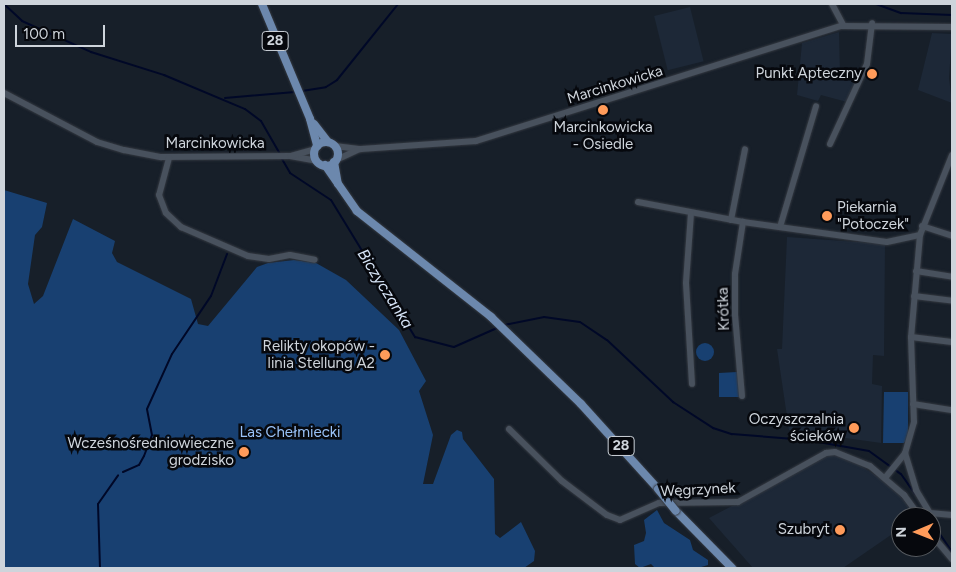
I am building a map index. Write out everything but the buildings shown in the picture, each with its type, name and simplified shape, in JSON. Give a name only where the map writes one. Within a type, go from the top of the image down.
[{"type":"main road","name":"28","points":[[262,4],[310,119],[317,161]]},
{"type":"main road","name":"28","points":[[310,119],[331,144],[338,184]]},
{"type":"main road","points":[[316,148],[331,144]]},
{"type":"main road","points":[[317,161],[326,165],[335,161]]},
{"type":"main road","name":"28","points":[[326,165],[338,184],[368,221],[491,317],[514,338],[615,440],[676,511],[732,568]]},
{"type":"street","points":[[832,4],[843,25]]},
{"type":"street","points":[[830,144],[867,64],[872,23]]},
{"type":"street","name":"Marcinkowicka","points":[[331,144],[361,149],[484,139],[843,25],[872,23],[952,27]]},
{"type":"street","name":"Marcinkowicka","points":[[4,93],[97,142],[169,158],[290,156],[317,161]]},
{"type":"street","points":[[780,227],[816,106]]},
{"type":"street","name":"Marcinkowicka","points":[[290,156],[316,148]]},
{"type":"street","name":"Marcinkowicka","points":[[335,161],[361,149]]},
{"type":"street","points":[[731,220],[745,149]]},
{"type":"street","points":[[886,476],[905,454],[912,438],[911,337],[920,235],[952,155]]},
{"type":"street","points":[[169,158],[158,189],[166,214],[190,232],[255,258],[290,255],[315,260]]},
{"type":"street","points":[[638,202],[743,222],[887,242],[920,235]]},
{"type":"street","points":[[691,213],[686,282],[692,384]]},
{"type":"street","name":"Krótka","points":[[742,396],[735,307],[743,222]]},
{"type":"street","points":[[922,226],[952,236]]},
{"type":"street","points":[[916,271],[952,277]]},
{"type":"street","points":[[914,296],[952,301]]},
{"type":"street","points":[[911,337],[952,342]]},
{"type":"street","points":[[913,404],[952,410]]},
{"type":"street","name":"Węgrzynek","points":[[509,429],[562,481],[607,515],[620,520],[659,503],[738,502],[830,452],[853,457],[886,476],[912,507]]},
{"type":"street","points":[[905,454],[916,490],[930,513],[952,515]]},
{"type":"street","points":[[941,545],[952,558]]},
{"type":"shaded area","points":[[690,7],[704,61],[668,70],[654,16]]},
{"type":"shaded area","points":[[839,32],[840,75],[860,77],[847,102],[821,95],[818,101],[797,95],[802,43]]},
{"type":"shaded area","points":[[932,33],[952,34],[949,78],[952,103],[918,90]]},
{"type":"shaded area","points":[[787,237],[885,244],[884,356],[873,355],[872,384],[882,386],[881,443],[789,430],[777,349],[782,349]]},
{"type":"shaded area","points":[[831,454],[850,459],[892,486],[909,507],[891,507],[891,535],[843,568],[753,568],[709,518]]},
{"type":"green space","name":"Las Chełmiecki","points":[[4,190],[47,203],[42,227],[35,235],[28,284],[34,304],[43,296],[73,219],[115,241],[112,253],[117,262],[191,299],[198,324],[208,326],[257,267],[268,263],[294,260],[316,263],[346,280],[399,330],[426,381],[419,391],[433,435],[423,484],[433,484],[451,435],[457,430],[462,432],[463,439],[494,479],[495,534],[500,538],[521,522],[535,551],[534,561],[524,568],[4,568]]},
{"type":"green space","points":[[705,343],[711,346],[714,352],[711,358],[705,361],[699,358],[696,352],[699,346]]},
{"type":"green space","points":[[737,372],[740,397],[719,397],[719,373]]},
{"type":"green space","points":[[884,392],[908,392],[908,439],[904,443],[883,443]]},
{"type":"green space","points":[[657,510],[664,523],[690,540],[693,550],[708,560],[708,565],[698,568],[655,568],[651,564],[640,568],[635,564],[634,545],[644,541],[646,533],[644,520]]},
{"type":"waterway","name":"Biczyczanka","points":[[4,4],[22,21],[91,52],[164,75],[245,109],[261,121],[280,154]]},
{"type":"waterway","points":[[302,91],[326,87],[337,80],[398,4]]},
{"type":"waterway","points":[[876,4],[901,13],[952,15]]},
{"type":"waterway","points":[[225,98],[295,92]]},
{"type":"waterway","name":"Biczyczanka","points":[[282,159],[290,173],[331,200],[415,337],[454,347],[497,328]]},
{"type":"waterway","points":[[123,472],[139,465],[144,456],[152,435],[147,409],[172,354],[211,296],[227,254]]},
{"type":"waterway","name":"Biczyczanka","points":[[504,325],[544,317],[580,322],[607,340],[673,402],[713,428],[732,434],[807,440],[869,451],[901,474],[915,494]]},
{"type":"waterway","points":[[100,568],[98,504],[118,475]]},
{"type":"waterway","name":"Biczyczanka","points":[[941,536],[952,552]]},
{"type":"place","name":"Punkt Apteczny","points":[[872,74]]},
{"type":"place","name":"Marcinkowicka - Osiedle","points":[[603,110]]},
{"type":"place","name":"Piekarnia \"Potoczek\"","points":[[827,216]]},
{"type":"place","name":"Relikty okopów - linia Stellung A2","points":[[385,355]]},
{"type":"place","name":"Oczyszczalnia ścieków","points":[[854,428]]},
{"type":"place","name":"Wcześnośredniowieczne grodzisko","points":[[244,452]]},
{"type":"place","name":"Szubryt","points":[[840,530]]}]
